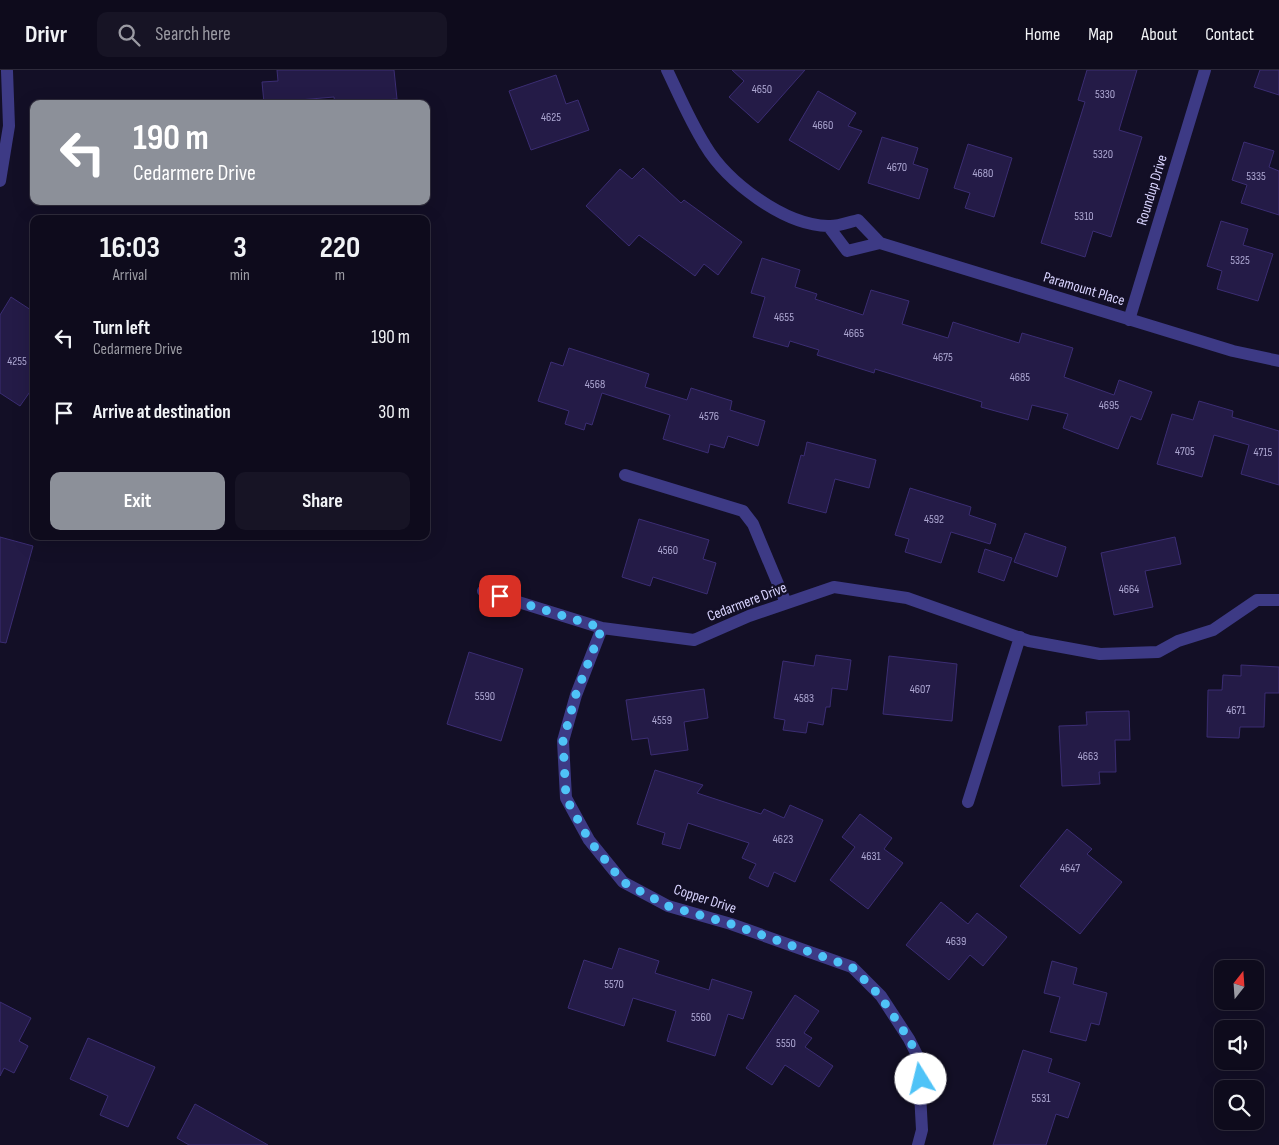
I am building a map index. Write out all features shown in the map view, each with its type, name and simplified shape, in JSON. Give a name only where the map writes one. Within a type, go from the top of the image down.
[{"type":"street","points":[[0,71],[8,70],[9,126],[0,181]]},
{"type":"street","points":[[667,70],[705,146],[724,172],[776,210],[801,222],[829,227],[858,220],[880,244]]},
{"type":"street","name":"Roundup Drive","points":[[1129,320],[1206,70]]},
{"type":"street","name":"Paramount Place","points":[[829,227],[847,251],[880,244],[1233,352],[1279,361]]},
{"type":"street","points":[[625,475],[743,511],[753,524],[786,603]]},
{"type":"street","name":"Cedarmere Drive","points":[[483,591],[602,628],[694,640],[749,616],[834,587],[907,598],[1020,637],[1100,654],[1158,652],[1178,641],[1213,630],[1257,600],[1279,600]]},
{"type":"street","name":"Copper Drive","points":[[602,628],[576,694],[563,741],[566,798],[589,840],[623,882],[668,906],[731,924],[852,967],[880,996],[909,1039],[922,1065],[920,1093],[922,1130],[918,1145]]},
{"type":"street","points":[[968,802],[1020,637]]},
{"type":"building","points":[[277,70],[394,70],[397,99],[334,100],[334,97],[299,100],[264,100],[262,82],[278,81]]},
{"type":"building","points":[[732,70],[805,70],[758,123],[729,97],[744,81]]},
{"type":"building","points":[[1087,70],[1137,70],[1119,130],[1142,137],[1111,237],[1093,231],[1085,257],[1041,243],[1085,102],[1078,100]]},
{"type":"building","points":[[1260,70],[1279,70],[1279,95],[1254,87]]},
{"type":"building","points":[[556,75],[566,104],[578,100],[589,130],[531,150],[509,91]]},
{"type":"building","points":[[818,91],[856,113],[848,126],[862,131],[839,170],[789,140]]},
{"type":"building","points":[[882,137],[918,148],[913,164],[928,169],[919,199],[868,183]]},
{"type":"building","points":[[1244,142],[1274,151],[1269,167],[1279,171],[1279,215],[1241,203],[1247,185],[1232,180]]},
{"type":"building","points":[[968,144],[1012,158],[994,217],[965,208],[970,193],[954,188]]},
{"type":"building","points":[[643,168],[681,203],[684,200],[742,242],[718,275],[704,264],[695,276],[639,235],[629,246],[586,206],[620,169],[632,179]]},
{"type":"building","points":[[1221,221],[1248,229],[1243,245],[1273,254],[1258,301],[1217,289],[1222,271],[1207,266]]},
{"type":"building","points":[[762,258],[800,270],[795,287],[817,294],[815,299],[863,315],[871,290],[909,301],[902,324],[948,338],[953,322],[1019,343],[1022,333],[1073,348],[1064,377],[1114,395],[1119,380],[1152,392],[1141,420],[1131,416],[1118,449],[1063,428],[1068,414],[1032,405],[1028,420],[981,407],[982,402],[875,369],[874,373],[817,355],[819,350],[790,341],[788,347],[753,337],[765,297],[751,293]]},
{"type":"building","points":[[11,297],[30,309],[30,392],[20,406],[0,393],[0,315]]},
{"type":"building","points":[[569,348],[649,374],[645,387],[687,400],[691,388],[732,401],[730,410],[765,421],[758,446],[728,436],[724,448],[710,444],[708,453],[663,439],[670,415],[602,393],[592,425],[586,423],[584,430],[565,424],[569,411],[538,401],[551,362],[563,366]]},
{"type":"building","points":[[1199,401],[1233,411],[1232,417],[1279,431],[1279,485],[1241,474],[1249,445],[1214,435],[1202,477],[1157,464],[1172,414],[1193,420]]},
{"type":"building","points":[[807,442],[876,460],[869,488],[835,479],[826,513],[788,503],[801,455],[804,456]]},
{"type":"building","points":[[910,488],[971,507],[969,515],[996,524],[990,544],[951,532],[941,563],[905,552],[909,539],[895,535]]},
{"type":"building","points":[[639,519],[709,540],[703,559],[716,563],[707,594],[653,577],[650,586],[622,577]]},
{"type":"building","points":[[1025,533],[1066,547],[1057,577],[1014,562]]},
{"type":"building","points":[[0,537],[33,546],[6,643],[0,642]]},
{"type":"building","points":[[1175,537],[1181,564],[1145,571],[1153,607],[1114,615],[1101,553]]},
{"type":"building","points":[[985,549],[1012,558],[1004,581],[978,572]]},
{"type":"building","points":[[469,652],[523,669],[501,741],[447,724]]},
{"type":"building","points":[[816,655],[851,660],[847,690],[832,688],[830,707],[826,707],[823,725],[808,722],[806,733],[783,730],[785,720],[774,718],[783,661],[814,666]]},
{"type":"building","points":[[889,656],[957,664],[952,721],[883,714]]},
{"type":"building","points":[[1241,665],[1279,667],[1279,693],[1265,693],[1264,727],[1240,727],[1239,738],[1207,737],[1208,690],[1222,690],[1223,675],[1241,676]]},
{"type":"building","points":[[704,689],[708,718],[684,722],[688,750],[651,755],[648,738],[632,740],[626,700]]},
{"type":"building","points":[[1129,711],[1130,740],[1115,740],[1116,772],[1099,772],[1100,784],[1062,786],[1059,726],[1087,725],[1086,712]]},
{"type":"building","points":[[655,770],[703,785],[697,793],[761,814],[764,809],[784,818],[790,805],[823,820],[795,882],[774,872],[768,887],[749,878],[756,864],[742,858],[749,843],[688,823],[680,849],[662,844],[665,833],[637,824]]},
{"type":"building","points":[[860,814],[892,838],[884,849],[903,863],[868,909],[830,880],[855,847],[842,837]]},
{"type":"building","points":[[1067,829],[1092,849],[1087,854],[1122,882],[1080,934],[1020,886]]},
{"type":"building","points":[[941,902],[968,924],[977,913],[1007,937],[983,966],[970,955],[949,980],[906,945]]},
{"type":"building","points":[[619,948],[659,961],[655,973],[709,990],[712,979],[752,992],[743,1019],[728,1014],[715,1056],[667,1041],[676,1011],[633,998],[624,1026],[568,1008],[584,960],[612,969]]},
{"type":"building","points":[[1052,961],[1077,968],[1073,984],[1107,993],[1099,1025],[1091,1023],[1086,1041],[1050,1032],[1060,997],[1044,993]]},
{"type":"building","points":[[795,995],[819,1011],[804,1033],[812,1038],[805,1047],[833,1066],[819,1087],[785,1065],[772,1085],[746,1068]]},
{"type":"building","points":[[0,1002],[31,1018],[19,1041],[28,1046],[14,1073],[4,1068],[0,1076]]},
{"type":"building","points":[[88,1038],[155,1067],[128,1127],[100,1115],[108,1096],[70,1079]]},
{"type":"building","points":[[1023,1050],[1052,1059],[1048,1072],[1080,1083],[1068,1118],[1056,1114],[1046,1145],[993,1145]]},
{"type":"building","points":[[195,1104],[268,1145],[189,1145],[177,1138]]},
{"type":"route","points":[[500,596],[602,628],[576,694],[563,741],[566,798],[589,840],[623,882],[668,906],[731,924],[852,967],[880,996],[909,1039],[922,1065],[921,1079]]}]
